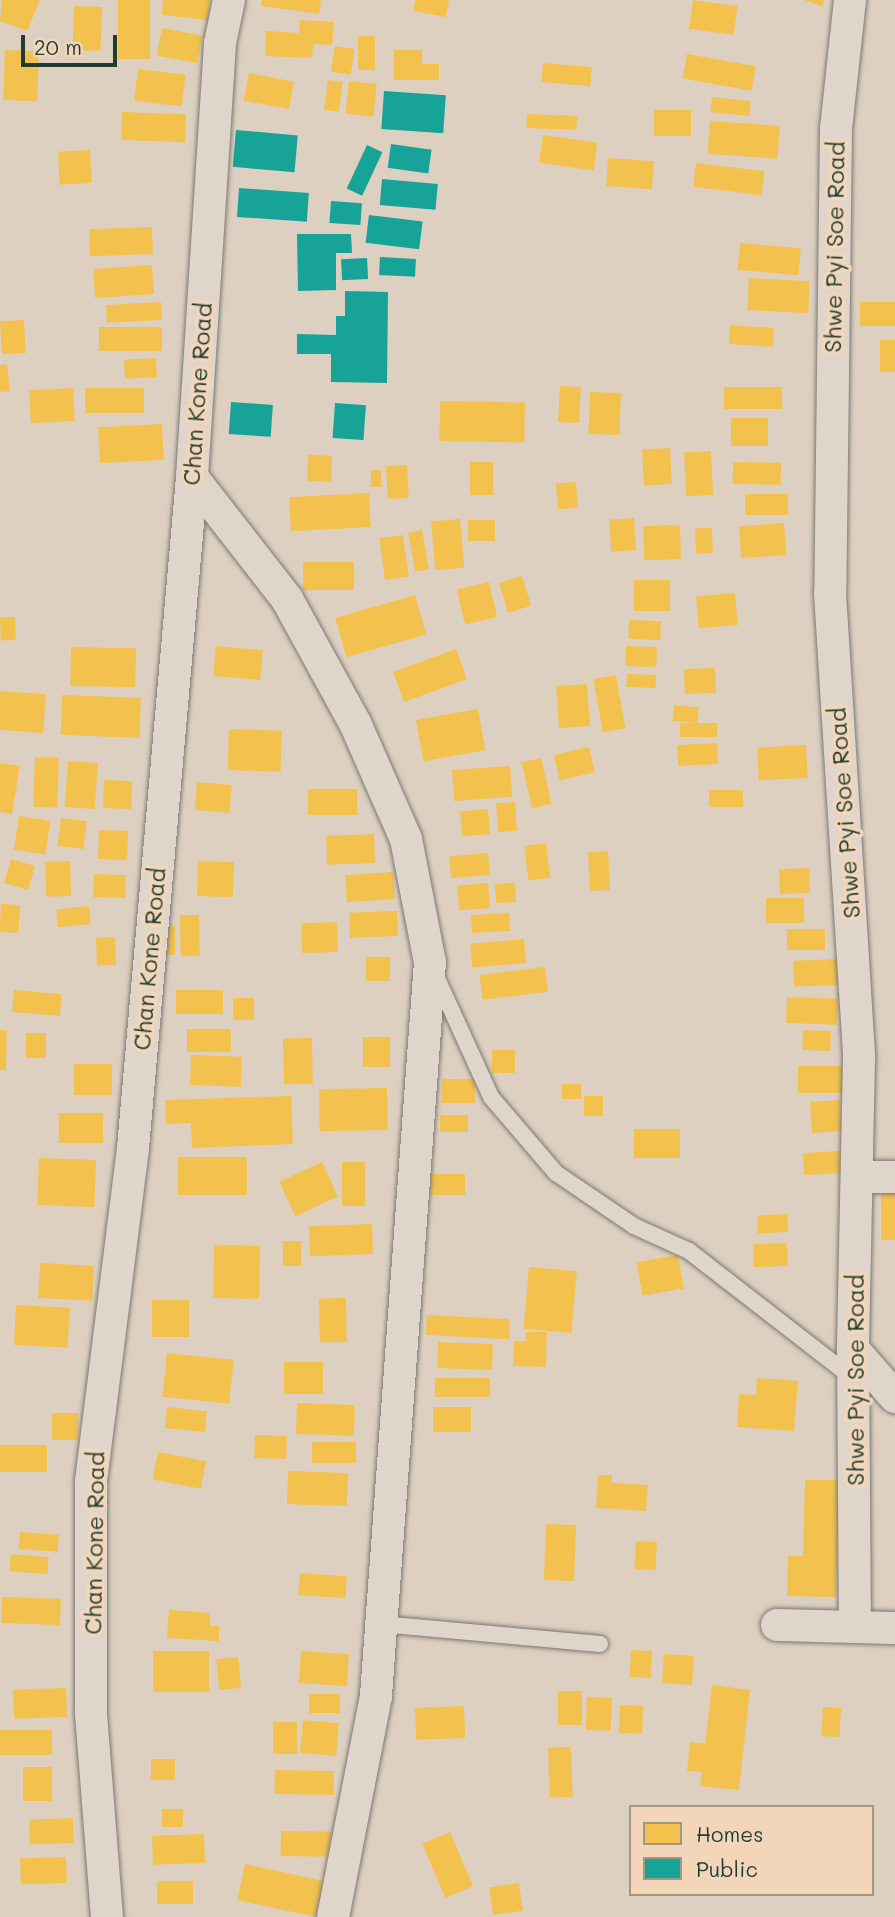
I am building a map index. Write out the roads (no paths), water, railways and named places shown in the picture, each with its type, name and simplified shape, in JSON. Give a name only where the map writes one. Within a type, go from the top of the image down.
[{"type":"street","name":"Chan Kone Road","points":[[107,1917],[91,1712],[91,1482],[133,1148],[192,477],[220,43],[229,0]]},
{"type":"street","name":"Shwe Pyi Soe Road","points":[[850,0],[836,128],[830,593],[859,1059],[859,1177],[853,1364],[855,1627]]},
{"type":"street","points":[[192,477],[287,599],[355,723],[406,839],[430,962],[376,1696],[333,1917]]},
{"type":"street","points":[[859,1177],[895,1177]]},
{"type":"street","points":[[853,1364],[895,1397]]},
{"type":"street","points":[[778,1625],[895,1628]]},
{"type":"lane","points":[[430,962],[491,1097],[556,1173],[634,1226],[689,1251],[853,1364]]},
{"type":"lane","points":[[381,1624],[600,1644]]}]
